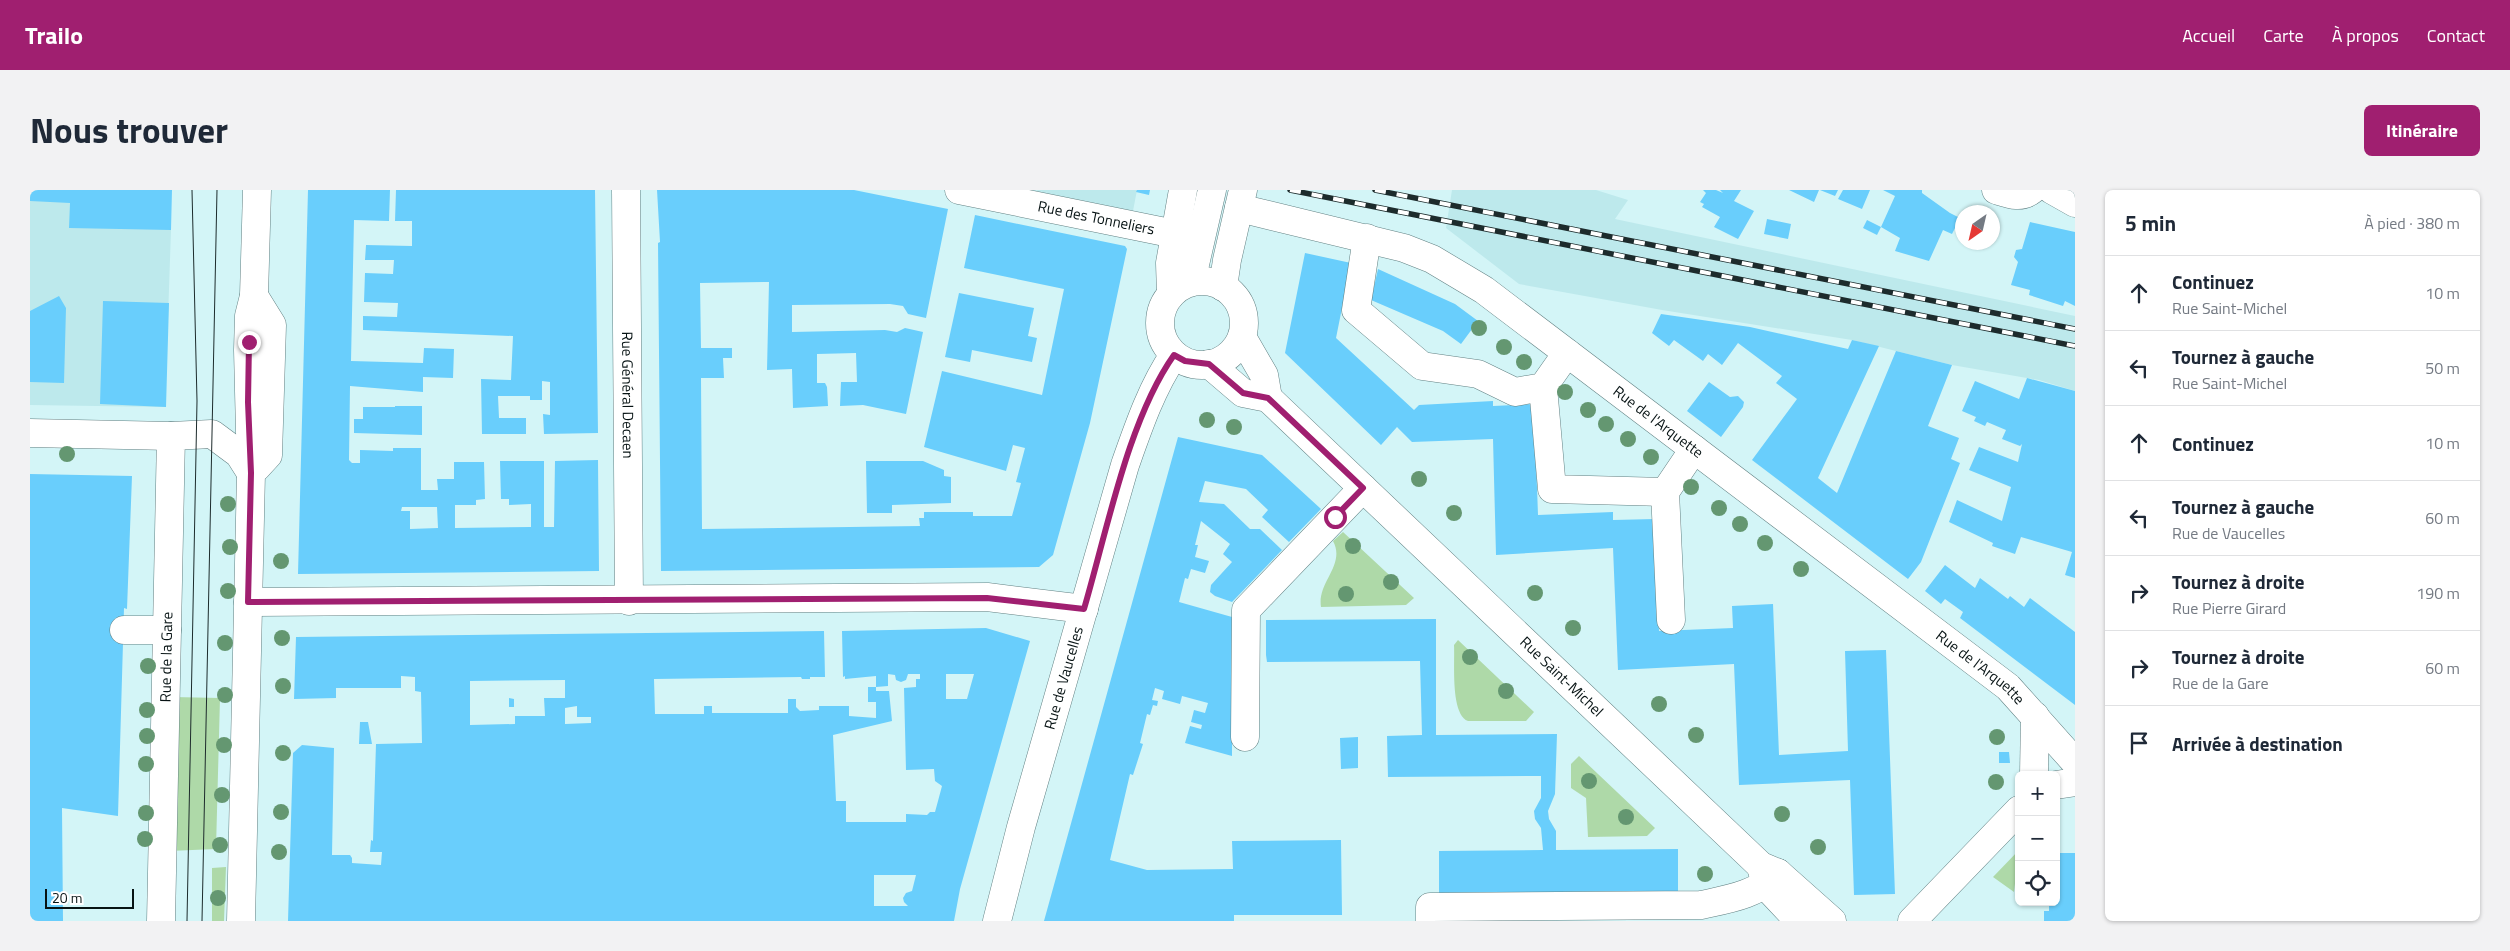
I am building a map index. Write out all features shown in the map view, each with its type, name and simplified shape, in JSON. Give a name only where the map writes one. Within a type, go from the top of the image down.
[{"type":"main road","points":[[241,921],[251,473],[248,402],[249,316],[254,296],[257,190]]},
{"type":"main road","name":"Rue Général Decaen","points":[[626,190],[629,601]]},
{"type":"main road","name":"Rue des Tonneliers","points":[[959,190],[1175,234]]},
{"type":"main road","points":[[1181,288],[1170,263],[1183,190]]},
{"type":"main road","points":[[1181,288],[1212,190]]},
{"type":"main road","points":[[1996,190],[2011,196],[2026,195],[2032,190]]},
{"type":"main road","points":[[2052,190],[2075,203]]},
{"type":"main road","points":[[1224,286],[1241,199]]},
{"type":"main road","name":"Rue de l'Arquette","points":[[1241,199],[1404,248],[1456,273],[1484,290],[2008,687],[2075,762]]},
{"type":"main road","points":[[1367,238],[1356,310],[1422,366],[1478,374],[1515,392],[1543,387]]},
{"type":"main road","points":[[1207,281],[1224,286],[1234,296],[1241,309],[1244,323],[1242,337],[1234,350],[1209,364],[1185,361],[1174,355],[1165,344],[1161,332],[1160,318],[1163,305],[1181,288],[1207,281]]},
{"type":"main road","points":[[251,473],[268,455],[272,325],[254,296]]},
{"type":"main road","points":[[1209,364],[1243,393],[1268,398],[1264,375],[1242,337]]},
{"type":"main road","points":[[1567,353],[1543,387],[1552,490],[1665,492]]},
{"type":"main road","name":"Rue de Vaucelles","points":[[997,921],[1021,827],[1138,429],[1164,370],[1174,355]]},
{"type":"main road","points":[[30,433],[171,436],[212,434],[270,382]]},
{"type":"main road","name":"Rue Saint-Michel","points":[[1268,398],[1768,875],[1832,921]]},
{"type":"main road","points":[[212,434],[239,454],[251,473]]},
{"type":"main road","name":"Rue de la Gare","points":[[161,921],[171,436]]},
{"type":"main road","points":[[1670,620],[1665,492],[1694,449]]},
{"type":"main road","points":[[1245,737],[1246,610],[1363,488]]},
{"type":"main road","points":[[248,602],[987,598],[1084,609]]},
{"type":"main road","points":[[125,624],[167,625]]},
{"type":"main road","name":"Rue de l'Arquette","points":[[2034,771],[2035,716]]},
{"type":"main road","points":[[2060,784],[2075,782]]},
{"type":"main road","points":[[1912,921],[2015,814]]},
{"type":"main road","points":[[1430,921],[1430,907],[1701,905],[1738,897],[1768,875]]},
{"type":"main road","name":"Rue Saint-Michel","points":[[1768,875],[1799,921]]},
{"type":"shaded area","points":[[30,190],[171,230],[165,407],[30,405]]},
{"type":"shaded area","points":[[1030,190],[1137,190],[1133,211]]},
{"type":"shaded area","points":[[1452,190],[1596,190],[1628,200],[1615,219],[2075,316],[2075,391],[2039,380],[1952,365],[1852,340],[1662,310],[1519,284],[1446,228]]},
{"type":"green space","points":[[1343,532],[1414,598],[1406,605],[1321,607],[1323,590],[1336,558],[1333,541]]},
{"type":"green space","points":[[1458,640],[1534,712],[1526,721],[1468,721],[1462,716],[1458,709],[1455,687],[1454,645]]},
{"type":"green space","points":[[173,697],[220,698],[216,849],[169,851]]},
{"type":"green space","points":[[1579,756],[1655,828],[1647,836],[1588,837],[1586,798],[1571,788],[1571,764]]},
{"type":"green space","points":[[2015,854],[2014,892],[1993,877]]},
{"type":"green space","points":[[226,867],[224,921],[212,921],[212,868]]},
{"type":"building","points":[[30,190],[172,190],[171,230],[69,228],[70,203],[30,201]]},
{"type":"building","points":[[308,190],[390,190],[389,221],[354,220],[351,361],[423,363],[424,348],[454,349],[453,378],[423,377],[423,392],[350,386],[349,460],[352,463],[360,463],[360,450],[393,451],[393,448],[421,448],[421,490],[438,490],[437,479],[454,479],[454,462],[484,462],[485,499],[476,500],[476,505],[455,505],[455,528],[531,527],[531,504],[509,505],[509,499],[501,499],[500,461],[544,461],[544,527],[554,527],[555,461],[598,460],[599,571],[298,574]],"holes":[[[402,507],[437,507],[438,528],[410,529],[410,511],[401,511]]]},
{"type":"building","points":[[396,190],[595,190],[598,433],[544,434],[543,414],[550,415],[550,382],[542,381],[542,400],[530,400],[530,396],[498,396],[499,418],[526,418],[526,434],[482,434],[481,379],[511,380],[513,336],[363,330],[363,316],[397,317],[398,303],[364,302],[365,273],[393,274],[394,260],[365,260],[366,245],[412,246],[412,221],[395,221]]},
{"type":"building","points":[[657,190],[854,190],[948,209],[926,318],[908,314],[903,306],[890,304],[792,305],[792,332],[885,330],[897,332],[905,328],[923,332],[906,414],[863,405],[840,406],[841,382],[857,382],[856,353],[817,354],[817,383],[825,383],[827,387],[828,406],[793,408],[792,369],[767,370],[769,282],[700,283],[701,348],[732,348],[732,358],[723,358],[724,378],[701,378],[702,529],[920,526],[919,518],[924,518],[924,512],[973,512],[973,516],[1012,516],[1021,483],[1016,482],[1025,448],[1013,445],[1006,471],[924,447],[942,371],[1042,395],[1064,289],[964,268],[975,215],[1125,246],[1127,249],[1090,423],[1053,555],[1039,567],[661,571],[658,243],[660,242]]},
{"type":"building","points":[[1137,190],[1150,190],[1149,195],[1136,192]]},
{"type":"building","points":[[1703,190],[1716,190],[1723,193],[1720,190],[1741,190],[1734,201],[1754,211],[1738,239],[1714,227],[1720,217],[1702,207],[1704,204],[1700,202],[1706,193]]},
{"type":"building","points":[[1789,190],[1819,190],[1814,202]]},
{"type":"building","points":[[1820,190],[1838,190],[1835,196]]},
{"type":"building","points":[[1843,190],[1870,190],[1862,209],[1838,199]]},
{"type":"building","points":[[1883,190],[1922,190],[1922,193],[1955,216],[1955,228],[1952,234],[1943,230],[1929,261],[1895,251],[1900,238],[1881,227],[1895,196]]},
{"type":"building","points":[[1767,219],[1791,224],[1788,239],[1764,234]]},
{"type":"building","points":[[1867,220],[1881,227],[1877,235],[1863,228]]},
{"type":"building","points":[[2030,222],[2075,232],[2075,306],[2065,301],[2063,306],[2029,295],[2030,290],[2011,285],[2018,262],[2014,257],[2016,250],[2022,249]]},
{"type":"building","points":[[1305,253],[1351,263],[1336,338],[1414,410],[1419,405],[1493,401],[1493,406],[1534,404],[1538,515],[1613,512],[1613,520],[1655,519],[1659,631],[1733,628],[1732,606],[1773,604],[1779,755],[1848,751],[1845,651],[1886,650],[1895,894],[1854,895],[1850,780],[1739,785],[1734,664],[1618,670],[1613,548],[1496,555],[1493,439],[1412,442],[1397,427],[1381,445],[1285,353]]},
{"type":"building","points":[[1378,269],[1455,304],[1478,321],[1461,344],[1443,331],[1371,300]]},
{"type":"building","points":[[959,293],[1034,308],[1028,336],[1037,338],[1032,362],[972,350],[970,362],[945,357]]},
{"type":"building","points":[[59,296],[66,308],[64,383],[30,382],[30,311]]},
{"type":"building","points":[[103,301],[169,303],[166,407],[100,404]]},
{"type":"building","points":[[1661,314],[1750,327],[1848,349],[1852,340],[1879,346],[1818,478],[1837,493],[1896,351],[1952,365],[1928,426],[1959,438],[1951,459],[1960,463],[1921,562],[1908,579],[1752,460],[1797,399],[1776,383],[1782,376],[1738,343],[1722,365],[1708,354],[1703,361],[1674,340],[1669,346],[1652,333]]},
{"type":"building","points":[[2027,378],[2075,391],[2075,578],[2065,575],[2072,552],[2021,537],[2015,554],[1992,546],[1993,543],[1949,522],[1957,500],[2002,521],[2011,487],[1969,470],[1979,447],[2018,462],[2022,444],[2020,446],[2002,439],[2006,430],[1987,422],[1985,426],[1974,421],[1976,417],[1962,411],[1975,381],[2019,399]]},
{"type":"building","points":[[1709,382],[1730,397],[1738,396],[1744,402],[1743,407],[1721,437],[1687,411]]},
{"type":"building","points":[[422,406],[422,435],[354,433],[354,419],[363,419],[363,407]]},
{"type":"building","points":[[1178,437],[1262,455],[1321,509],[1289,542],[1262,517],[1268,510],[1246,489],[1205,481],[1199,502],[1224,504],[1250,529],[1260,529],[1282,550],[1232,602],[1215,596],[1210,592],[1211,585],[1232,562],[1223,554],[1230,544],[1201,521],[1195,545],[1198,545],[1195,557],[1209,561],[1205,573],[1191,569],[1188,579],[1185,578],[1179,602],[1232,617],[1232,756],[1185,743],[1190,726],[1201,729],[1202,725],[1191,722],[1194,710],[1205,713],[1208,703],[1182,696],[1180,704],[1162,699],[1164,691],[1155,688],[1152,700],[1158,701],[1157,706],[1153,705],[1150,715],[1147,714],[1140,743],[1143,744],[1133,775],[1130,774],[1110,860],[1147,870],[1233,869],[1232,841],[1341,840],[1342,915],[1234,915],[1234,921],[1044,921]]},
{"type":"building","points":[[866,461],[923,461],[944,470],[944,476],[951,477],[951,503],[892,505],[892,513],[867,513]]},
{"type":"building","points":[[30,474],[132,476],[127,609],[124,608],[118,816],[62,808],[63,921],[30,921]]},
{"type":"building","points":[[1945,565],[1975,588],[1980,578],[2008,599],[2010,596],[2024,607],[2030,598],[2075,632],[2075,705],[1960,618],[1963,612],[1945,599],[1941,604],[1925,591]]},
{"type":"building","points":[[1436,619],[1436,735],[1557,734],[1555,794],[1548,811],[1549,819],[1556,831],[1556,850],[1678,849],[1678,891],[1439,893],[1439,851],[1543,850],[1541,828],[1535,819],[1534,811],[1541,798],[1541,776],[1388,777],[1387,736],[1422,735],[1420,661],[1267,662],[1266,655],[1266,620]]},
{"type":"building","points":[[986,628],[1030,641],[960,889],[954,921],[288,921],[293,753],[302,745],[334,748],[332,855],[350,855],[352,863],[381,865],[382,852],[370,852],[371,840],[373,841],[376,744],[422,743],[421,692],[415,691],[415,677],[401,676],[401,688],[336,688],[336,698],[294,699],[296,637],[824,631],[825,677],[810,677],[810,679],[802,679],[801,677],[654,679],[655,714],[704,714],[704,706],[712,706],[712,713],[788,713],[788,699],[796,699],[796,707],[800,711],[819,710],[819,706],[849,706],[849,716],[876,718],[876,702],[868,702],[868,687],[876,687],[876,676],[845,679],[845,676],[843,677],[842,631]],"holes":[[[888,674],[895,675],[896,680],[901,682],[906,680],[908,674],[920,674],[920,679],[916,679],[916,687],[904,688],[906,770],[934,769],[935,781],[942,786],[935,812],[930,812],[927,815],[906,814],[906,822],[846,822],[846,801],[836,801],[833,735],[892,721],[889,691],[876,691],[876,687],[888,686]],[[946,674],[974,674],[967,699],[946,699]],[[565,680],[565,698],[544,698],[545,716],[515,716],[515,724],[470,725],[470,681]],[[577,706],[577,717],[591,717],[591,723],[565,724],[565,708]],[[874,875],[916,875],[912,891],[906,893],[903,898],[908,906],[874,906]]]},
{"type":"building","points":[[509,698],[514,699],[514,707],[509,707]]},
{"type":"building","points":[[360,722],[368,722],[372,744],[359,744]]},
{"type":"building","points":[[1358,737],[1358,768],[1341,769],[1340,738]]},
{"type":"building","points":[[1999,752],[2009,752],[2010,763],[1999,763]]},
{"type":"building","points":[[2060,853],[2075,853],[2075,921],[2044,921],[2044,911],[2049,911],[2049,906],[2060,906]]},
{"type":"tram line","points":[[187,921],[197,401],[192,190]]},
{"type":"tram line","points":[[202,921],[217,190]]},
{"type":"railway","points":[[1290,190],[2075,346]]},
{"type":"railway","points":[[1375,190],[2075,329]]},
{"type":"route","points":[[249,342],[248,402],[251,473],[248,602],[987,598],[1048,603],[1084,609],[1125,465],[1138,429],[1164,370],[1174,355],[1185,361],[1209,364],[1243,393],[1268,398],[1363,488],[1335,517]]}]
